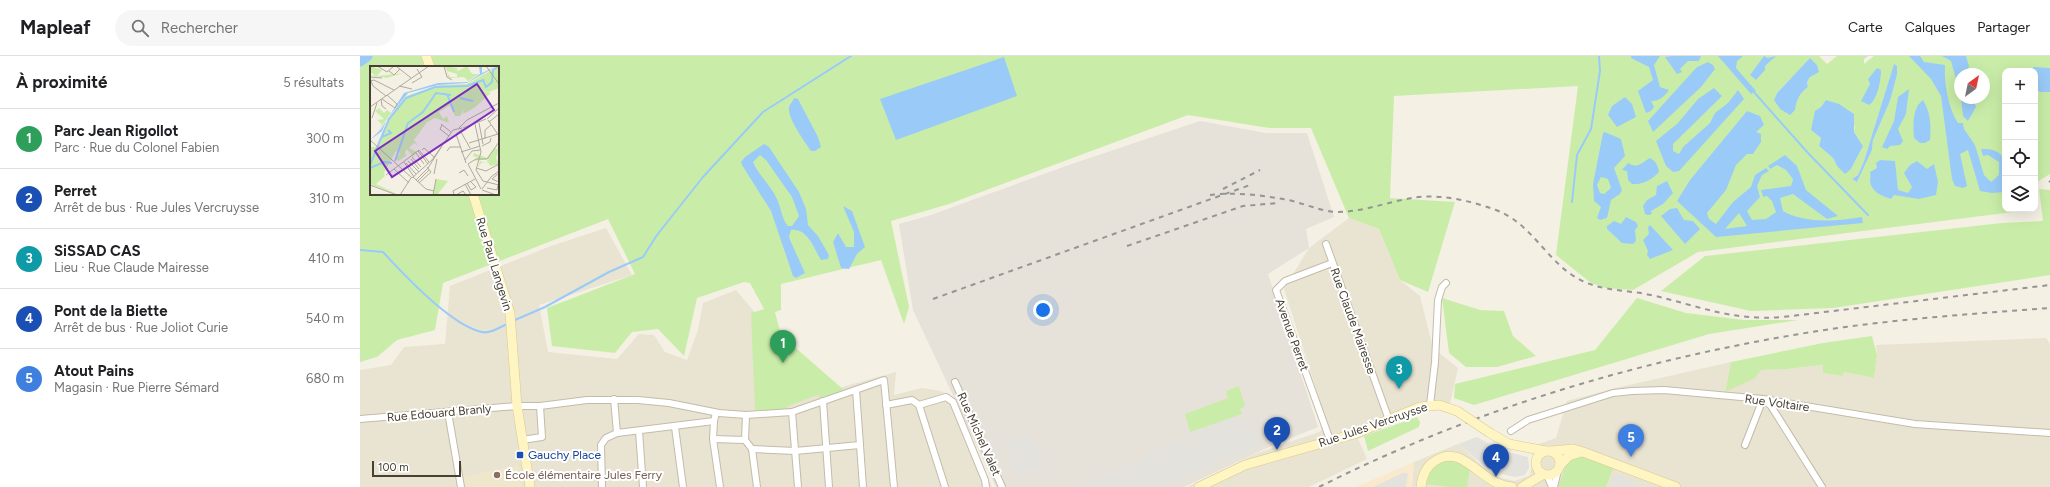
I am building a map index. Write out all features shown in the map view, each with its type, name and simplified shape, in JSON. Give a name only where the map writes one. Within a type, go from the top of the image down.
[{"type":"main road","points":[[426,56],[430,66]]},
{"type":"main road","name":"Rue Paul Langevin","points":[[473,195],[510,313],[517,406],[530,487]]},
{"type":"main road","name":"Rue Jules Vercruysse","points":[[1199,487],[1245,464],[1354,434],[1420,407],[1430,405],[1445,406],[1457,411],[1505,442],[1524,448],[1549,451],[1573,449],[1676,487]]},
{"type":"main road","points":[[1524,448],[1541,470],[1553,474],[1569,456],[1583,452]]},
{"type":"main road","points":[[1522,487],[1531,482],[1541,470],[1540,454],[1549,451],[1559,458],[1559,468]]},
{"type":"main road","points":[[1421,487],[1424,472],[1428,466],[1437,459],[1454,456],[1464,460],[1490,480],[1506,487],[1512,487]]},
{"type":"street","name":"Rue Claude Mairesse","points":[[1326,244],[1389,420]]},
{"type":"street","name":"Avenue Perret","points":[[1330,440],[1276,290],[1285,281],[1332,263]]},
{"type":"street","points":[[1430,405],[1435,362],[1438,300],[1442,287],[1446,283]]},
{"type":"street","name":"Rue Edouard Branly","points":[[360,419],[614,399],[669,403],[716,413],[746,415],[792,412],[884,380],[886,405]]},
{"type":"street","name":"Rue Michel Valet","points":[[954,382],[1002,487]]},
{"type":"street","points":[[856,390],[864,487]]},
{"type":"street","name":"Rue Voltaire","points":[[1511,431],[1528,420],[1618,392],[1685,391],[1763,399],[1915,424],[2050,433]]},
{"type":"street","points":[[919,405],[946,397],[952,402],[985,480],[986,487]]},
{"type":"street","points":[[614,399],[617,433]]},
{"type":"street","points":[[1745,445],[1763,399],[1770,406],[1822,487]]},
{"type":"street","points":[[894,487],[886,405],[912,400],[916,401],[919,405],[946,487]]},
{"type":"street","points":[[823,401],[829,487]]},
{"type":"street","points":[[522,440],[542,437],[540,406]]},
{"type":"street","points":[[448,412],[462,487]]},
{"type":"street","points":[[792,412],[798,487]]},
{"type":"street","points":[[716,413],[713,439],[720,487]]},
{"type":"street","points":[[746,415],[745,440],[752,449],[757,487]]},
{"type":"street","points":[[602,487],[601,445],[606,438],[617,433],[714,421]]},
{"type":"street","points":[[675,427],[683,487]]},
{"type":"street","points":[[639,431],[643,487]]},
{"type":"street","points":[[713,439],[745,440]]},
{"type":"street","points":[[752,449],[795,451],[860,445]]},
{"type":"street","points":[[1553,487],[1559,468]]},
{"type":"street","points":[[1541,470],[1553,487]]},
{"type":"shaded area","points":[[1200,121],[1266,133],[1307,133],[1334,217],[1306,229],[1309,248],[1268,274],[1318,427],[1271,446],[1184,487],[996,487],[913,310],[899,224],[928,216],[1066,166]]},
{"type":"shaded area","points":[[1349,218],[1379,229],[1400,280],[1420,296],[1433,348],[1458,368],[1448,413],[1431,408],[1358,439],[1367,459],[1309,487],[1187,487],[1255,454],[1319,432],[1328,426],[1284,289],[1309,248]]},
{"type":"shaded area","points":[[606,228],[632,275],[539,305],[548,352],[617,359],[639,334],[654,335],[665,352],[687,360],[698,330],[703,303],[736,290],[768,328],[792,401],[896,372],[894,395],[922,388],[941,391],[951,396],[992,487],[360,487],[360,370],[391,365],[404,347],[445,344],[450,286],[551,246]]},
{"type":"shaded area","points":[[2046,338],[2050,344],[2050,487],[1412,487],[1414,462],[1458,444],[1493,476],[1515,481],[1530,475],[1536,445],[1556,438],[1567,401],[1616,388],[1731,362],[1725,391],[1760,370],[1824,365],[1824,373],[1843,376],[1844,372],[1874,378],[1877,355],[1876,345]]},
{"type":"shaded area","points":[[1240,416],[1250,424],[1262,444],[1163,487],[1072,487],[1139,462],[1143,456],[1191,438],[1190,434]]},
{"type":"shaded area","points":[[1029,433],[1033,444],[1037,443],[1046,468],[1016,478],[1004,441]]},
{"type":"shaded area","points":[[1477,437],[1500,450],[1528,457],[1529,468],[1525,475],[1515,477],[1497,473],[1488,469],[1458,444]]},
{"type":"shaded area","points":[[1414,462],[1412,487],[1356,487]]},
{"type":"shaded area","name":"École élémentaire Jules Ferry","points":[[518,465],[523,487],[464,487],[463,477]]},
{"type":"shaded area","points":[[1403,473],[1408,473],[1406,487],[1373,487]]},
{"type":"shaded area","points":[[1622,474],[1626,480],[1628,478],[1633,483],[1638,482],[1636,487],[1609,487],[1614,476]]},
{"type":"green space","points":[[360,56],[1819,56],[1827,64],[1837,56],[1868,56],[1864,59],[1864,64],[1874,56],[2050,56],[2050,174],[2038,181],[2038,68],[2002,68],[2002,212],[2013,212],[1698,252],[1633,290],[1606,288],[1591,283],[1556,255],[1578,86],[1394,96],[1390,198],[1455,202],[1428,292],[1400,280],[1379,229],[1349,218],[1311,128],[1269,128],[1188,115],[949,204],[891,221],[909,307],[904,324],[881,260],[781,284],[781,310],[775,312],[781,335],[845,391],[821,400],[818,395],[788,406],[787,410],[755,410],[751,313],[764,309],[750,283],[744,282],[697,298],[684,356],[658,329],[632,332],[615,353],[552,346],[547,308],[635,274],[608,219],[443,283],[435,330],[397,340],[377,357],[360,362]],"holes":[[[1894,65],[1897,75],[1890,101],[1873,140],[1872,150],[1857,182],[1852,179],[1858,175],[1864,161]],[[1810,77],[1807,82],[1808,87],[1796,101],[1774,100],[1777,93],[1791,78]],[[1855,126],[1854,132],[1863,146],[1851,169],[1837,166],[1833,158],[1819,146],[1821,138],[1811,130],[1812,128]]]},
{"type":"green space","points":[[2039,189],[2050,190],[2050,275],[1833,308],[1751,311],[1661,291],[1705,256],[2002,223],[2043,221]]},
{"type":"green space","points":[[1442,298],[1480,310],[1504,311],[1513,336],[1536,356],[1497,367],[1466,367],[1449,353]]},
{"type":"green space","points":[[1637,298],[1686,313],[1744,320],[1798,320],[1709,334],[1474,405],[1454,398],[1455,384],[1595,350]]},
{"type":"green space","points":[[1872,336],[1877,355],[1874,378],[1844,372],[1843,376],[1823,373],[1823,365],[1761,370],[1755,378],[1725,392],[1731,362],[1823,343]]},
{"type":"green space","points":[[1239,386],[1245,406],[1240,409],[1242,414],[1190,432],[1185,414],[1228,398],[1226,391]]},
{"type":"green space","points":[[1417,417],[1420,422],[1419,427],[1368,451],[1364,436]]},
{"type":"green space","points":[[1573,454],[1614,466],[1606,487],[1558,487],[1567,463]]},
{"type":"green space","points":[[1445,459],[1456,460],[1470,469],[1467,487],[1449,487],[1427,484],[1432,469]]},
{"type":"water","points":[[1631,56],[1660,56],[1654,65],[1660,87],[1669,90],[1661,98],[1656,101],[1651,101],[1654,107],[1651,111],[1646,113],[1638,91],[1653,80],[1649,67],[1631,58]]},
{"type":"water","points":[[1701,56],[1699,61],[1688,61],[1680,69],[1682,72],[1677,74],[1665,57]]},
{"type":"water","points":[[1718,56],[1743,56],[1737,61],[1736,68],[1756,91],[1751,94]]},
{"type":"water","points":[[1764,56],[1768,58],[1776,56],[1765,66],[1765,70],[1756,80],[1750,75]]},
{"type":"water","points":[[1909,56],[1920,56],[1924,62],[1945,65],[1947,95],[1952,110],[1958,123],[1963,123],[1964,129],[1975,145],[1984,175],[1991,182],[1999,175],[1999,162],[1988,155],[1983,156],[1981,149],[1991,149],[2002,156],[2002,192],[1992,193],[1980,191],[1968,150],[1960,154],[1967,186],[1963,188],[1955,186],[1952,179],[1941,96],[1931,79]]},
{"type":"water","points":[[1942,56],[1966,56],[1969,66],[1968,68],[1954,68],[1954,72],[1951,61]]},
{"type":"water","points":[[1004,57],[1017,96],[896,140],[880,99]]},
{"type":"water","points":[[1810,58],[1817,65],[1819,72],[1810,77],[1807,82],[1808,87],[1799,97],[1795,110],[1790,115],[1780,109],[1774,100],[1777,93]]},
{"type":"water","points":[[1708,62],[1713,65],[1715,69],[1701,87],[1653,132],[1648,121],[1697,67]]},
{"type":"water","points":[[1894,64],[1897,66],[1897,75],[1890,101],[1873,140],[1872,150],[1857,182],[1852,179],[1858,175],[1864,161]]},
{"type":"water","points":[[2034,67],[2050,68],[2050,92],[2038,91],[2038,68],[2033,68]]},
{"type":"water","points":[[1877,68],[1881,70],[1880,84],[1875,98],[1869,105],[1861,101],[1870,84],[1868,79]]},
{"type":"water","points":[[1714,88],[1722,96],[1673,144],[1673,151],[1679,154],[1683,147],[1710,123],[1715,113],[1728,103],[1738,90],[1744,99],[1679,171],[1673,172],[1666,166],[1656,141],[1678,123],[1698,99]]},
{"type":"water","points":[[1909,89],[1906,114],[1898,129],[1903,141],[1900,145],[1890,146],[1887,149],[1882,147],[1894,121],[1898,97]]},
{"type":"water","points":[[1625,97],[1632,104],[1636,117],[1617,127],[1608,115],[1612,106]]},
{"type":"water","points":[[794,98],[798,99],[818,137],[821,147],[815,151],[811,151],[797,130],[789,112],[789,107]]},
{"type":"water","points":[[1826,100],[1839,104],[1854,114],[1854,132],[1863,146],[1851,169],[1845,174],[1837,166],[1833,158],[1819,146],[1821,138],[1811,130],[1815,111],[1821,107]]},
{"type":"water","points":[[1923,100],[1928,110],[1930,120],[1930,140],[1925,143],[1920,143],[1914,138],[1914,122],[1917,107]]},
{"type":"water","points":[[1962,104],[1975,104],[1976,107],[1968,121],[1963,116]]},
{"type":"water","points":[[1747,111],[1760,116],[1764,125],[1756,132],[1761,134],[1761,142],[1753,154],[1747,154],[1736,165],[1726,190],[1707,213],[1709,219],[1716,224],[1733,202],[1751,187],[1755,175],[1766,168],[1769,171],[1762,175],[1757,186],[1760,197],[1747,211],[1752,220],[1766,219],[1776,212],[1772,201],[1767,196],[1763,197],[1761,190],[1791,186],[1793,179],[1786,170],[1777,165],[1770,169],[1768,166],[1785,155],[1797,166],[1806,190],[1838,216],[1827,219],[1793,194],[1780,198],[1783,211],[1811,220],[1843,220],[1862,217],[1863,223],[1716,237],[1677,201],[1690,180]],"holes":[[[1739,213],[1747,226],[1725,229]]]},
{"type":"water","points":[[1605,132],[1621,139],[1625,156],[1614,168],[1622,190],[1620,194],[1611,200],[1607,218],[1600,220],[1597,218],[1601,207],[1594,201],[1593,184],[1603,133]],"holes":[[[1601,177],[1608,179],[1611,188],[1604,194],[1600,193],[1597,185]]]},
{"type":"water","points":[[764,144],[769,147],[799,192],[806,209],[808,225],[818,236],[829,255],[828,259],[821,260],[810,240],[802,232],[791,230],[789,237],[805,273],[796,278],[793,276],[771,211],[742,165],[741,162],[745,157]],"holes":[[[760,155],[766,160],[792,197],[799,216],[792,226],[788,226],[786,223],[772,189],[758,172],[753,162]]]},
{"type":"water","points":[[1650,158],[1656,164],[1659,172],[1647,181],[1639,184],[1632,184],[1628,180],[1627,171],[1622,170],[1628,163],[1631,165],[1637,165]]},
{"type":"water","points":[[1880,160],[1895,161],[1898,190],[1908,193],[1912,187],[1904,173],[1910,165],[1917,161],[1927,169],[1934,164],[1938,182],[1936,195],[1919,199],[1894,195],[1891,199],[1878,193],[1871,185],[1870,172],[1877,168],[1876,163]]},
{"type":"water","points":[[1667,181],[1673,193],[1663,204],[1651,211],[1652,214],[1645,214],[1643,206],[1647,200],[1656,195],[1657,186]]},
{"type":"water","points":[[843,206],[852,211],[865,247],[857,254],[849,269],[841,268],[833,242],[838,233],[846,247],[854,247],[854,232]]},
{"type":"water","points":[[1677,208],[1684,220],[1693,221],[1700,229],[1685,244],[1661,216],[1670,209]]},
{"type":"water","points":[[1626,217],[1636,222],[1638,226],[1635,230],[1636,241],[1633,244],[1622,243],[1607,229],[1607,226],[1614,221],[1621,224]]},
{"type":"water","points":[[1650,225],[1673,250],[1650,259],[1647,255],[1648,251],[1643,240],[1649,234],[1648,227]]},
{"type":"waterway","points":[[360,61],[367,56]]},
{"type":"waterway","points":[[515,320],[545,307],[609,272],[643,257],[657,235],[703,177],[763,112],[851,56]]},
{"type":"waterway","points":[[1572,202],[1577,155],[1591,129],[1600,71],[1599,56]]},
{"type":"waterway","points":[[1753,91],[1808,153],[1868,215]]},
{"type":"waterway","points":[[360,250],[383,252],[429,298],[443,310],[470,328],[482,332],[488,332],[505,325]]},
{"type":"railway","points":[[1223,189],[1260,170]]},
{"type":"railway","points":[[933,299],[1250,185]]},
{"type":"railway","points":[[1210,195],[1247,194],[1265,196],[1290,200],[1324,210],[1337,212],[1347,212],[1403,200],[1433,196],[1465,201],[1496,210],[1508,216],[1528,231],[1562,267],[1581,280],[1601,287],[1651,295],[1716,312],[1747,317],[1783,317],[2050,285]]},
{"type":"railway","points":[[1127,246],[1243,206],[1278,203]]},
{"type":"railway","points":[[1319,487],[1381,457],[1445,431],[1510,407],[1575,386],[1642,367],[1709,351],[1845,327],[1922,318],[2050,308]]},
{"type":"place","name":"Parc Jean Rigollot","points":[[783,363]]},
{"type":"place","name":"SiSSAD CAS","points":[[1399,389]]},
{"type":"place","name":"Perret","points":[[1277,450]]},
{"type":"place","name":"Gauchy Place","points":[[520,455]]},
{"type":"place","name":"Atout Pains","points":[[1631,457]]},
{"type":"place","name":"École élémentaire Jules Ferry","points":[[497,475]]},
{"type":"place","name":"Pont de la Biette","points":[[1496,477]]}]
